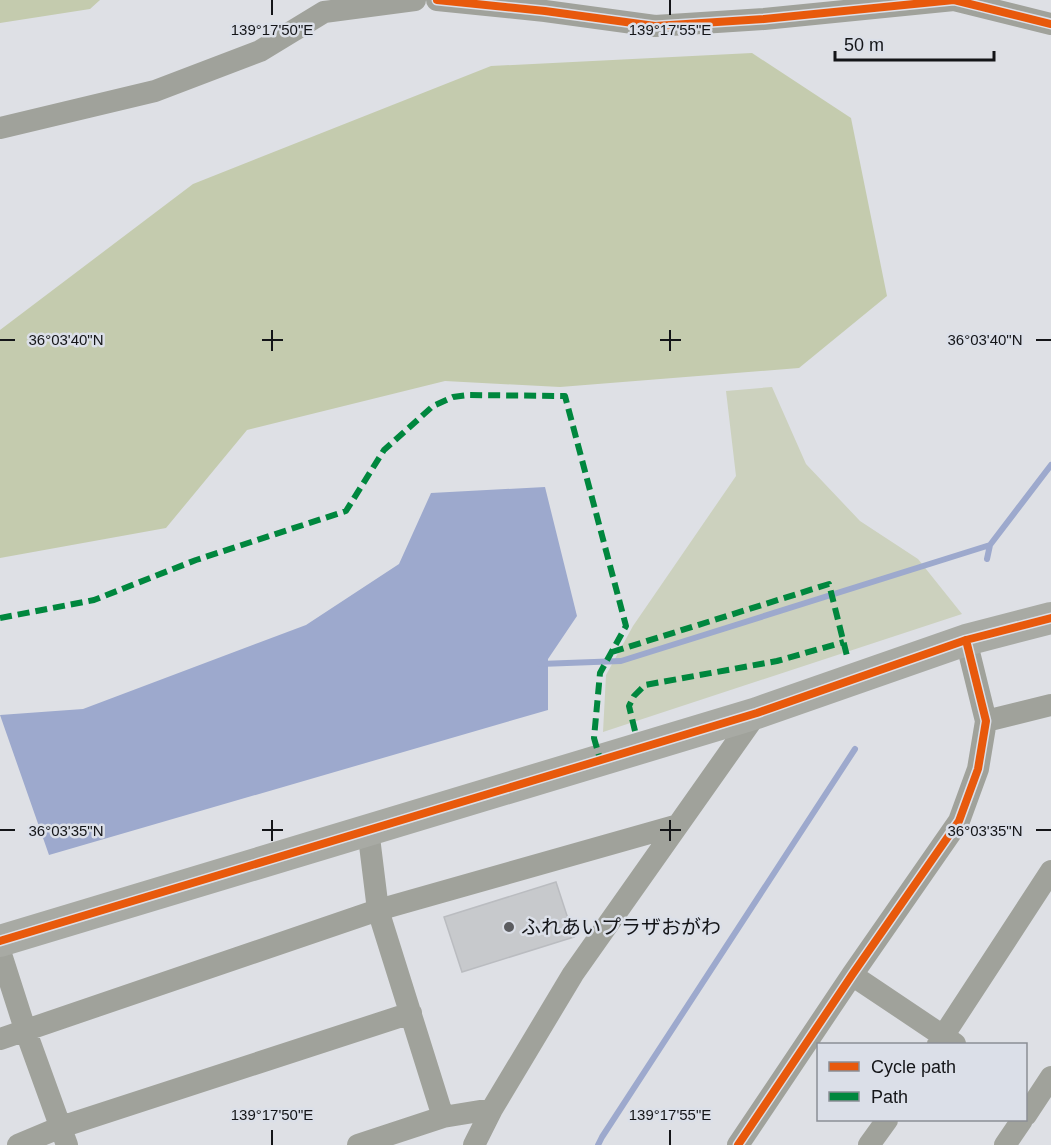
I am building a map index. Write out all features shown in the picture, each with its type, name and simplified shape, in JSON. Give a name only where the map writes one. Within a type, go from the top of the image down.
[{"type":"street","points":[[0,128],[155,91],[260,51],[322,6],[415,0]]},
{"type":"street","points":[[437,0],[545,11],[655,26],[764,19],[954,0],[1051,24]]},
{"type":"street","points":[[0,941],[757,713],[966,640],[1051,618]]},
{"type":"street","points":[[738,1145],[959,821],[978,770],[986,722],[966,640]]},
{"type":"street","points":[[986,722],[1051,705]]},
{"type":"street","points":[[474,1145],[492,1109],[573,974],[757,713]]},
{"type":"street","points":[[0,1039],[378,910],[678,825]]},
{"type":"street","points":[[368,830],[378,910],[443,1117]]},
{"type":"street","points":[[852,975],[946,1042],[1051,871]]},
{"type":"street","points":[[0,951],[25,1029],[64,1136]]},
{"type":"street","points":[[18,1145],[64,1136],[411,1013]]},
{"type":"street","points":[[1029,1101],[1051,1077]]},
{"type":"street","points":[[358,1145],[443,1117],[492,1109]]},
{"type":"street","points":[[869,1145],[885,1121]]},
{"type":"street","points":[[1005,1145],[1021,1121]]},
{"type":"green space","points":[[0,0],[100,0],[90,9],[0,23]]},
{"type":"green space","points":[[752,53],[851,118],[887,296],[799,368],[560,387],[445,381],[247,430],[166,528],[0,558],[0,330],[193,184],[491,66]]},
{"type":"green space","points":[[772,387],[806,464],[860,521],[918,559],[962,614],[603,732],[606,675],[633,626],[736,476],[726,391]]},
{"type":"water","points":[[545,487],[577,616],[548,659],[548,710],[49,855],[0,715],[83,709],[306,625],[399,564],[431,493]]},
{"type":"building","name":"ふれあいプラザおがわ","points":[[556,882],[574,937],[462,972],[444,917]]},
{"type":"waterway","points":[[987,559],[990,545],[1051,465]]},
{"type":"waterway","points":[[540,664],[621,661],[990,545]]},
{"type":"waterway","points":[[598,1145],[855,749]]},
{"type":"marked path","points":[[0,618],[94,600],[196,560],[346,511],[384,450],[433,406],[453,397],[468,395],[565,396],[626,626],[600,673],[594,738],[600,759]]},
{"type":"marked path","points":[[612,652],[829,584],[848,660]]},
{"type":"marked path","points":[[635,731],[629,706],[634,696],[645,685],[777,661],[844,642]]},
{"type":"cycle path","points":[[437,0],[545,11],[655,26],[764,19],[954,0],[1051,24]]},
{"type":"cycle path","points":[[0,941],[757,713],[966,640],[1051,618]]},
{"type":"cycle path","points":[[738,1145],[959,821],[978,769],[986,721],[966,640]]},
{"type":"place","name":"ふれあいプラザおがわ","points":[[509,927]]}]
